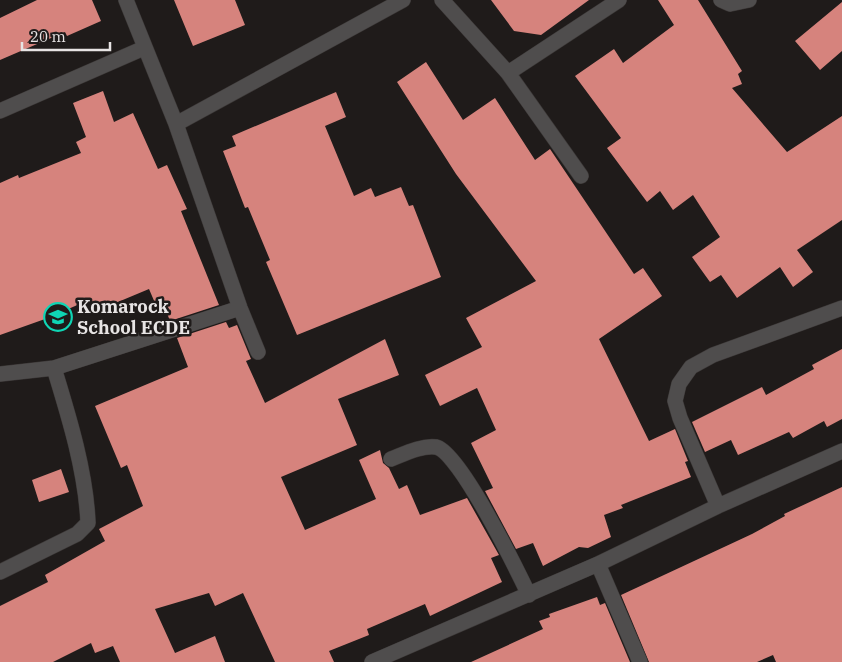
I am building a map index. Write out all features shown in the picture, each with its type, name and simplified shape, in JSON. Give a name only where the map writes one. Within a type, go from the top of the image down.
[{"type":"street","points":[[126,0],[176,124],[240,308],[258,352]]},
{"type":"street","points":[[176,124],[402,0]]},
{"type":"street","points":[[442,0],[508,73],[581,176]]},
{"type":"street","points":[[508,73],[619,0]]},
{"type":"street","points":[[721,0],[730,4],[749,0]]},
{"type":"street","points":[[0,111],[144,48]]},
{"type":"street","points":[[0,374],[54,368],[240,308]]},
{"type":"street","points":[[718,506],[680,418],[676,401],[679,384],[691,366],[713,355],[842,308]]},
{"type":"street","points":[[0,572],[77,534],[88,523],[87,505],[70,420],[54,368]]},
{"type":"street","points":[[391,459],[427,447],[437,447],[447,453],[484,508],[529,595]]},
{"type":"street","points":[[372,662],[529,595],[718,506],[842,451]]},
{"type":"street","points":[[598,564],[640,662]]},
{"type":"building","points":[[37,0],[92,0],[101,21],[67,36],[65,32],[0,60],[0,18]]},
{"type":"building","points":[[174,0],[235,0],[245,25],[193,46]]},
{"type":"building","points":[[491,0],[589,0],[541,35],[514,31]]},
{"type":"building","points":[[658,0],[698,0],[742,71],[738,74],[742,84],[732,88],[787,152],[842,116],[842,220],[797,250],[813,272],[793,287],[780,267],[737,298],[721,275],[710,282],[692,257],[720,237],[693,195],[673,210],[660,191],[647,202],[607,148],[621,138],[575,76],[614,49],[623,63],[674,25]]},
{"type":"building","points":[[842,2],[842,51],[820,70],[795,41]]},
{"type":"building","points":[[426,62],[463,120],[495,98],[535,160],[550,149],[634,274],[643,268],[662,296],[599,339],[649,441],[675,429],[688,461],[685,462],[691,477],[621,505],[623,508],[604,515],[611,537],[588,548],[579,547],[543,566],[533,543],[516,549],[485,491],[493,488],[471,443],[496,430],[477,388],[440,406],[425,375],[482,347],[466,318],[536,281],[456,174],[397,82]]},
{"type":"building","points":[[103,91],[114,122],[133,113],[158,169],[167,165],[187,209],[181,211],[219,305],[170,321],[165,308],[158,310],[149,289],[94,312],[89,300],[45,319],[0,335],[0,183],[18,175],[19,178],[81,153],[76,142],[86,137],[73,103]]},
{"type":"building","points":[[336,92],[346,117],[325,126],[354,196],[371,188],[375,197],[401,187],[409,206],[413,205],[441,277],[297,335],[266,262],[270,260],[248,207],[245,208],[223,151],[236,146],[232,136]]},
{"type":"building","points":[[226,322],[229,328],[237,325],[251,359],[246,361],[265,403],[385,339],[399,375],[338,399],[357,445],[281,477],[305,530],[376,499],[359,460],[380,450],[383,463],[389,468],[399,489],[407,485],[420,515],[467,498],[499,555],[491,558],[502,582],[430,616],[425,604],[367,629],[369,635],[329,651],[334,662],[275,662],[243,593],[215,606],[209,593],[155,609],[175,653],[215,636],[225,662],[120,662],[113,646],[95,653],[91,643],[53,662],[0,662],[0,606],[48,582],[45,575],[105,541],[99,529],[143,506],[127,465],[121,468],[95,406],[188,367],[177,338]]},
{"type":"building","points":[[842,349],[842,419],[827,427],[824,421],[793,438],[789,432],[738,455],[731,440],[705,452],[692,422],[762,387],[766,395],[814,369],[812,365]]},
{"type":"building","points":[[61,469],[69,492],[39,502],[32,480]]},
{"type":"building","points":[[842,487],[842,662],[776,662],[773,655],[757,662],[649,662],[621,595],[752,534],[785,516],[784,514]]},
{"type":"building","points":[[597,597],[600,605],[605,603],[630,662],[471,662],[543,629],[539,621],[550,617],[549,614]]},
{"type":"place","name":"Komarock School ECDE","points":[[58,317]]}]
